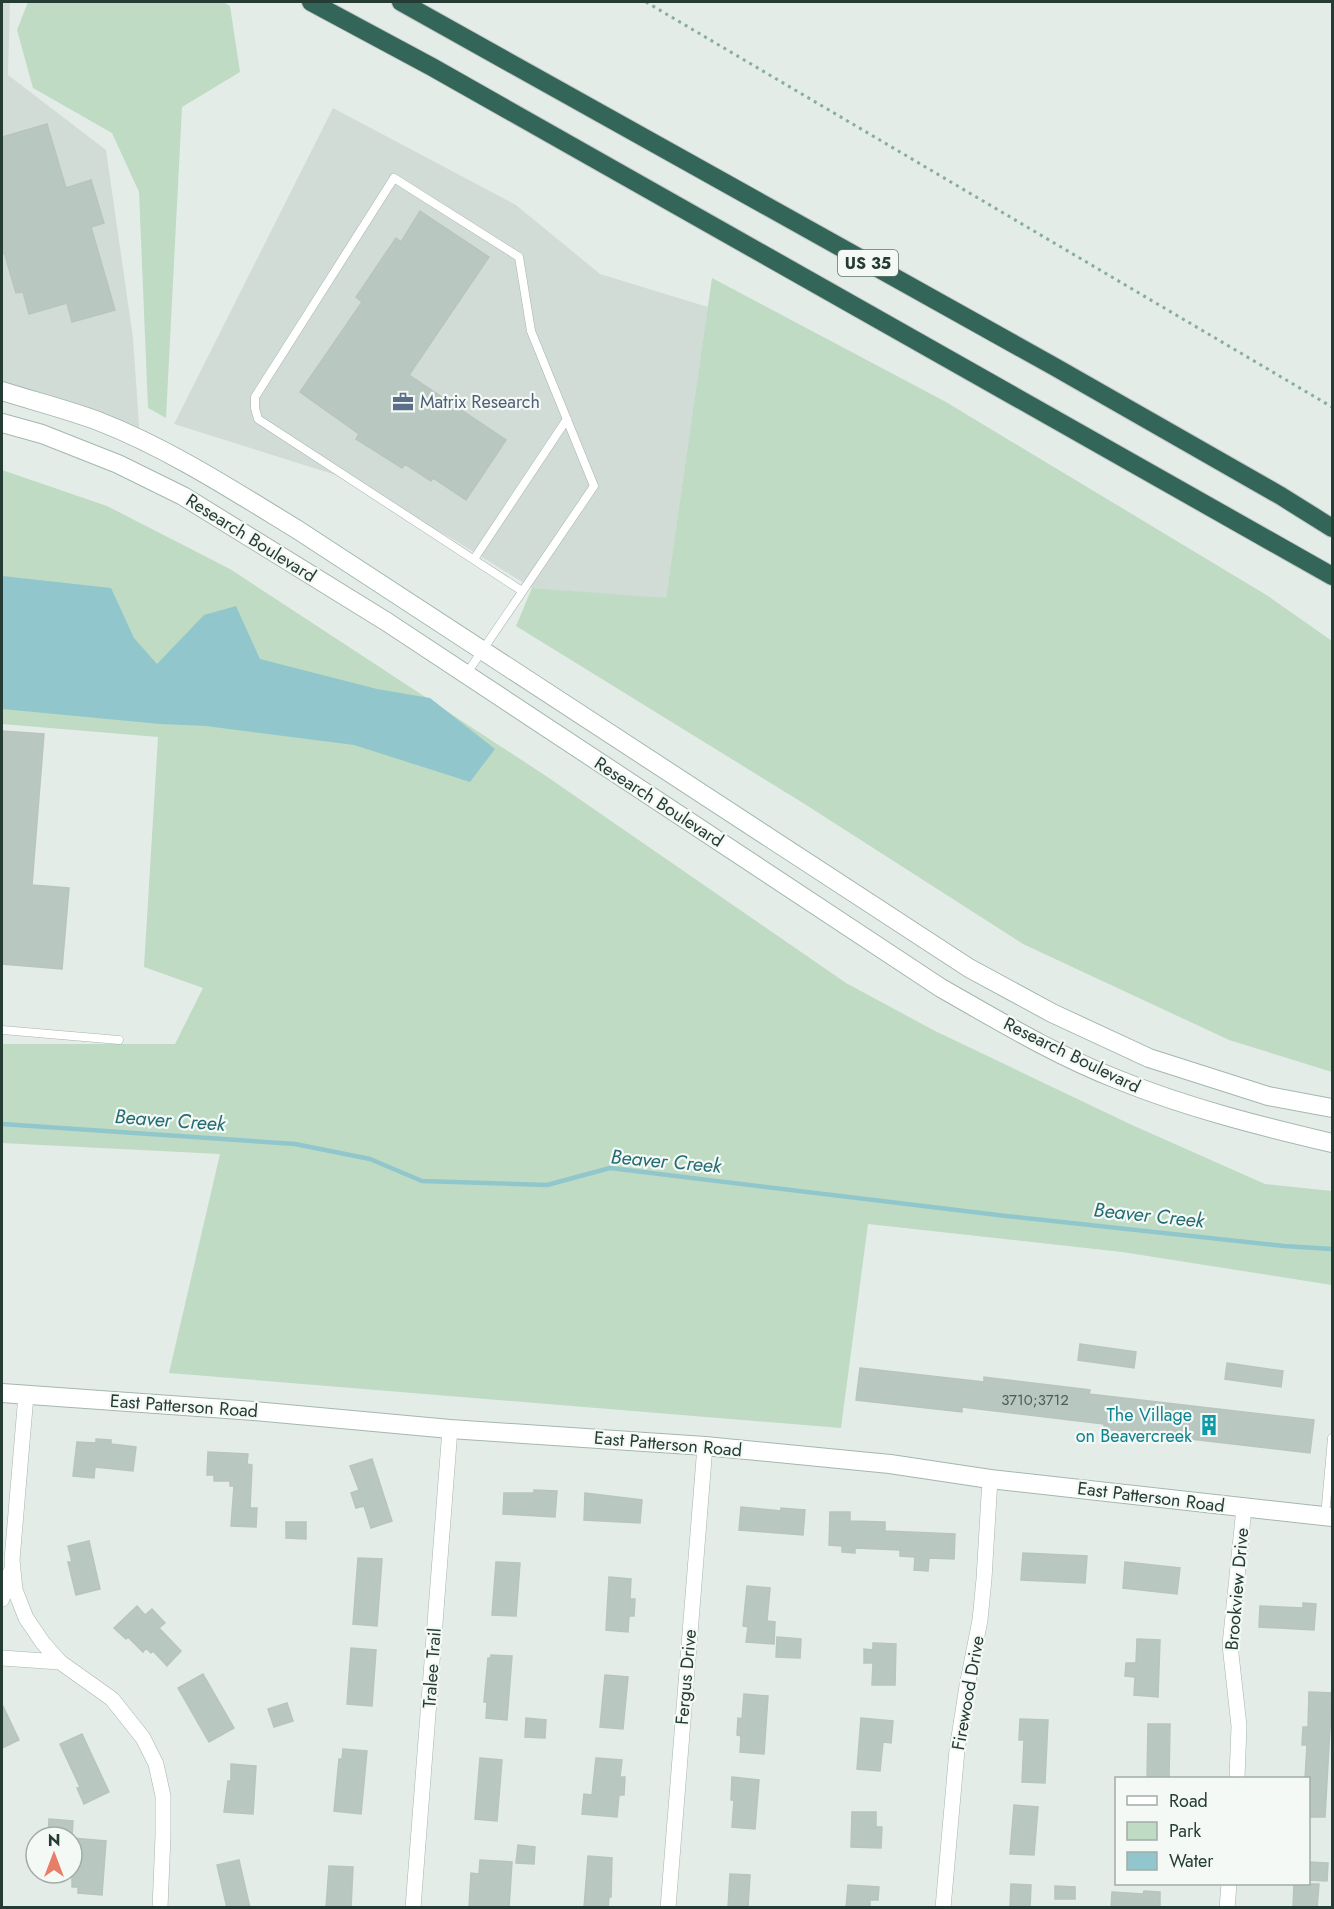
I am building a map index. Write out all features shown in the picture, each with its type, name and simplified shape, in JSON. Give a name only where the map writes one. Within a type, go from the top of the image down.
[{"type":"highway","name":"US 35","points":[[311,2],[432,67],[1332,576]]},
{"type":"highway","name":"US 35","points":[[400,2],[1055,367],[1281,496],[1332,528]]},
{"type":"highway","points":[[1303,558],[1332,583]]},
{"type":"main road","name":"Research Boulevard","points":[[2,391],[97,421],[140,439],[218,481],[298,530],[969,968],[1052,1013],[1149,1058],[1268,1096],[1332,1108]]},
{"type":"main road","name":"Research Boulevard","points":[[2,423],[42,434],[118,464],[183,496],[387,622],[942,988],[1025,1035],[1116,1080],[1185,1105],[1332,1143]]},
{"type":"main road","name":"East Patterson Road","points":[[2,1393],[255,1411],[450,1429],[705,1446],[890,1464],[990,1479],[1329,1516]]},
{"type":"street","points":[[2,1599],[10,1577],[12,1560],[26,1395]]},
{"type":"street","name":"Tralee Trail","points":[[413,1908],[450,1429]]},
{"type":"street","name":"Fergus Drive","points":[[668,1908],[705,1446]]},
{"type":"street","name":"Firewood Drive","points":[[943,1908],[957,1750],[982,1600],[990,1479]]},
{"type":"street","name":"Brookview Drive","points":[[1237,1777],[1239,1726],[1230,1646],[1244,1508]]},
{"type":"street","points":[[12,1560],[12,1577],[20,1606],[35,1632],[60,1662],[112,1699],[139,1731],[156,1764],[163,1796],[160,1908]]},
{"type":"street","points":[[2,1658],[60,1662]]},
{"type":"street","points":[[1227,1908],[1229,1885]]},
{"type":"lane","points":[[466,675],[594,486],[531,332],[519,257],[394,178],[255,397],[258,418],[522,591]]},
{"type":"lane","points":[[474,560],[567,419]]},
{"type":"lane","points":[[2,1030],[119,1040]]},
{"type":"lane","points":[[1329,1516],[1332,1438]]},
{"type":"path","points":[[645,2],[1332,407]]},
{"type":"shaded area","points":[[2,2],[10,2],[8,75],[106,150],[133,338],[140,439],[2,391]]},
{"type":"shaded area","points":[[333,108],[516,205],[600,274],[708,307],[666,599],[532,588],[451,538],[339,476],[174,424]]},
{"type":"green space","points":[[28,2],[223,2],[230,6],[240,72],[182,107],[166,418],[148,408],[139,192],[112,133],[33,88],[17,30]]},
{"type":"green space","points":[[712,278],[946,402],[1268,596],[1332,641],[1332,1072],[1229,1040],[1023,944],[803,803],[516,626],[532,588],[666,598]]},
{"type":"green space","points":[[2,470],[107,506],[230,569],[546,776],[846,983],[935,1031],[1132,1125],[1265,1184],[1332,1191],[1332,1285],[1122,1252],[868,1224],[841,1428],[169,1373],[220,1154],[2,1143],[2,1044],[175,1044],[203,988],[144,967],[158,737],[2,724]]},
{"type":"water","points":[[2,576],[111,588],[134,638],[157,664],[204,615],[236,606],[260,659],[377,689],[430,698],[495,749],[470,782],[354,745],[206,726],[160,724],[2,709]]},
{"type":"building","points":[[47,124],[66,188],[91,180],[104,223],[91,227],[115,310],[72,322],[67,303],[29,314],[23,292],[16,293],[4,252],[2,253],[2,137]]},
{"type":"building","points":[[420,211],[489,257],[409,375],[506,440],[466,500],[433,478],[431,481],[405,464],[402,468],[356,439],[359,434],[300,392],[362,302],[356,297],[396,238],[401,242]]},
{"type":"building","points":[[2,731],[44,734],[32,885],[69,888],[62,969],[2,964]]},
{"type":"building","points":[[1080,1344],[1136,1352],[1134,1368],[1078,1360]]},
{"type":"building","points":[[1227,1363],[1283,1371],[1281,1387],[1225,1379]]},
{"type":"building","points":[[860,1368],[984,1382],[984,1377],[1090,1390],[1089,1394],[1314,1420],[1310,1453],[1104,1429],[1104,1424],[962,1407],[962,1412],[856,1400]]},
{"type":"building","points":[[96,1439],[111,1440],[111,1444],[136,1447],[133,1471],[95,1467],[94,1478],[73,1476],[77,1442],[96,1443]]},
{"type":"building","points":[[208,1452],[248,1454],[247,1464],[252,1465],[250,1508],[257,1508],[256,1527],[231,1526],[234,1486],[230,1486],[230,1481],[214,1481],[214,1475],[207,1475]]},
{"type":"building","points":[[372,1459],[392,1521],[371,1528],[364,1506],[356,1508],[351,1493],[359,1490],[350,1466]]},
{"type":"building","points":[[534,1490],[557,1491],[555,1517],[503,1514],[504,1493],[534,1493]]},
{"type":"building","points":[[585,1493],[642,1500],[640,1523],[584,1520]]},
{"type":"building","points":[[741,1507],[781,1511],[781,1508],[805,1510],[803,1535],[739,1530]]},
{"type":"building","points":[[830,1512],[850,1512],[850,1521],[885,1522],[885,1531],[955,1534],[954,1559],[929,1558],[928,1571],[914,1570],[915,1557],[900,1556],[900,1550],[855,1548],[855,1553],[842,1552],[842,1546],[829,1545]]},
{"type":"building","points":[[286,1522],[306,1522],[306,1539],[286,1538]]},
{"type":"building","points":[[89,1541],[100,1589],[76,1595],[68,1562],[72,1562],[68,1546]]},
{"type":"building","points":[[1023,1553],[1087,1556],[1085,1583],[1021,1580]]},
{"type":"building","points":[[358,1558],[382,1559],[377,1626],[353,1624]]},
{"type":"building","points":[[496,1562],[520,1563],[516,1616],[492,1615]]},
{"type":"building","points":[[1125,1562],[1180,1568],[1177,1594],[1123,1588]]},
{"type":"building","points":[[609,1577],[631,1579],[630,1599],[635,1599],[634,1616],[629,1616],[628,1632],[606,1630]]},
{"type":"building","points":[[747,1586],[770,1588],[767,1621],[775,1622],[774,1644],[746,1642],[748,1627],[743,1626]]},
{"type":"building","points":[[1303,1603],[1316,1604],[1314,1630],[1259,1627],[1260,1606],[1303,1608]]},
{"type":"building","points":[[137,1606],[145,1615],[152,1609],[165,1623],[159,1628],[181,1651],[167,1666],[153,1651],[151,1653],[146,1648],[143,1652],[128,1637],[126,1639],[114,1628]]},
{"type":"building","points":[[777,1637],[801,1639],[800,1658],[776,1657]]},
{"type":"building","points":[[1137,1639],[1160,1640],[1158,1697],[1134,1695],[1135,1677],[1125,1676],[1126,1663],[1136,1663]]},
{"type":"building","points":[[873,1643],[896,1644],[895,1685],[872,1685],[873,1663],[864,1663],[864,1649],[873,1650]]},
{"type":"building","points":[[351,1648],[376,1650],[372,1706],[347,1704]]},
{"type":"building","points":[[491,1655],[512,1656],[507,1720],[486,1718],[487,1702],[484,1702],[488,1658],[491,1658]]},
{"type":"building","points":[[203,1674],[234,1728],[209,1742],[178,1688]]},
{"type":"building","points":[[605,1675],[628,1677],[623,1729],[600,1727]]},
{"type":"building","points":[[1309,1692],[1332,1693],[1325,1817],[1310,1817],[1310,1777],[1305,1777],[1307,1745],[1302,1745],[1303,1727],[1308,1727]]},
{"type":"building","points":[[744,1694],[768,1696],[764,1754],[740,1752],[741,1736],[737,1735],[738,1718],[742,1719]]},
{"type":"building","points":[[287,1703],[293,1721],[274,1727],[268,1709]]},
{"type":"building","points":[[2,1704],[19,1740],[2,1748]]},
{"type":"building","points":[[526,1718],[546,1720],[545,1738],[525,1737]]},
{"type":"building","points":[[861,1718],[893,1721],[891,1743],[883,1742],[880,1771],[857,1769]]},
{"type":"building","points":[[1020,1719],[1048,1720],[1045,1783],[1022,1782],[1024,1740],[1019,1740]]},
{"type":"building","points":[[1148,1724],[1170,1724],[1169,1777],[1147,1777]]},
{"type":"building","points":[[82,1734],[109,1792],[84,1804],[77,1788],[80,1787],[60,1744]]},
{"type":"building","points":[[343,1749],[367,1751],[361,1814],[334,1811],[339,1759],[342,1759]]},
{"type":"building","points":[[480,1758],[502,1760],[497,1821],[475,1819]]},
{"type":"building","points":[[596,1758],[622,1760],[620,1777],[625,1777],[624,1795],[619,1795],[617,1817],[582,1814],[584,1794],[592,1795]]},
{"type":"building","points":[[231,1764],[256,1766],[253,1814],[224,1812],[228,1781],[231,1781]]},
{"type":"building","points":[[732,1777],[759,1780],[755,1829],[732,1827],[734,1800],[731,1800]]},
{"type":"building","points":[[1014,1805],[1038,1807],[1034,1855],[1010,1854]]},
{"type":"building","points":[[852,1812],[876,1812],[876,1827],[882,1827],[881,1848],[851,1847]]},
{"type":"building","points":[[49,1819],[73,1821],[73,1825],[49,1825]]},
{"type":"building","points":[[84,1839],[106,1841],[102,1895],[78,1893],[78,1887],[72,1887],[72,1885],[84,1885]]},
{"type":"building","points":[[518,1845],[535,1847],[534,1864],[516,1863]]},
{"type":"building","points":[[588,1856],[612,1858],[611,1897],[609,1897],[608,1908],[584,1908]]},
{"type":"building","points":[[239,1860],[250,1908],[227,1908],[217,1865]]},
{"type":"building","points":[[480,1860],[512,1862],[509,1908],[469,1908],[471,1873],[479,1874]]},
{"type":"building","points":[[1310,1862],[1328,1863],[1327,1881],[1310,1880]]},
{"type":"building","points":[[329,1866],[353,1867],[351,1908],[326,1908]]},
{"type":"building","points":[[730,1874],[750,1875],[748,1908],[728,1908]]},
{"type":"building","points":[[1011,1884],[1031,1885],[1030,1908],[1010,1908]]},
{"type":"building","points":[[1319,1884],[1317,1908],[1293,1908],[1294,1885]]},
{"type":"building","points":[[848,1885],[879,1887],[878,1900],[870,1900],[870,1908],[846,1908]]},
{"type":"building","points":[[1055,1886],[1075,1887],[1075,1899],[1055,1899]]},
{"type":"building","points":[[1144,1891],[1160,1892],[1160,1908],[1111,1908],[1112,1892],[1143,1894]]},
{"type":"waterway","name":"Beaver Creek","points":[[2,1124],[295,1144],[370,1159],[422,1181],[547,1185],[610,1168],[1006,1216],[1284,1246],[1332,1249]]},
{"type":"place","name":"Matrix Research","points":[[403,402]]},
{"type":"place","name":"The Village on Beavercreek","points":[[1209,1425]]}]
